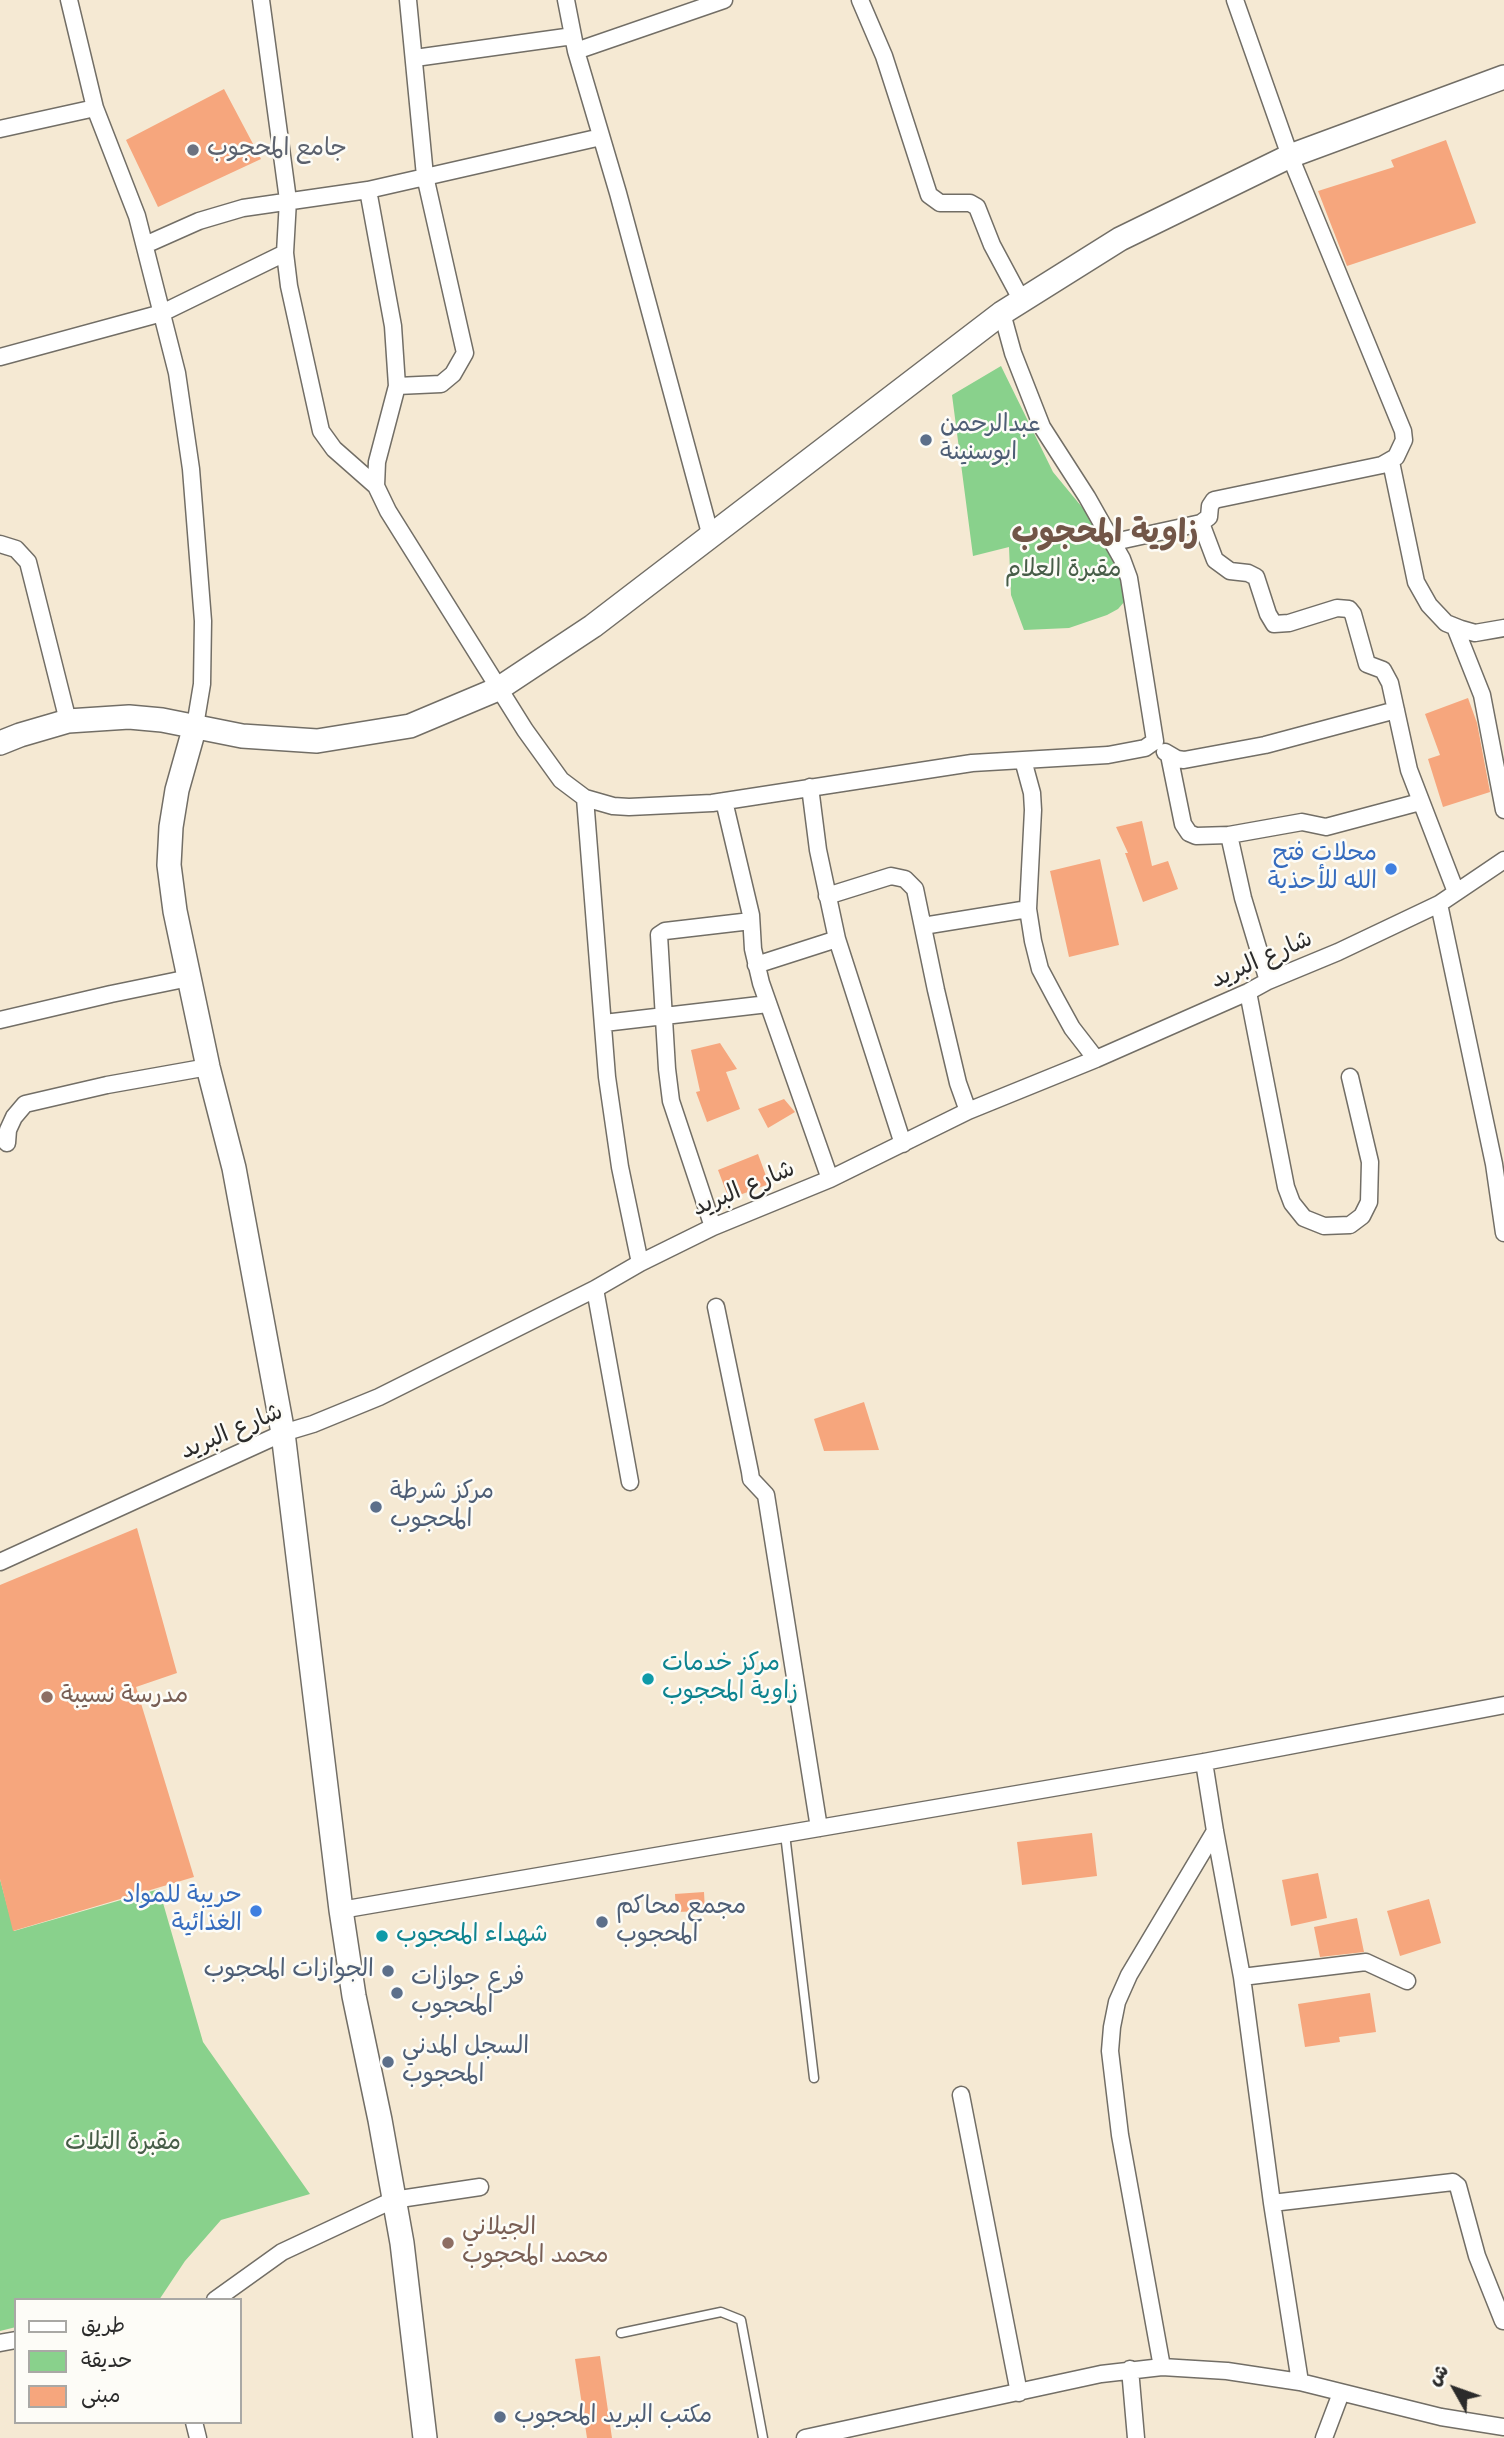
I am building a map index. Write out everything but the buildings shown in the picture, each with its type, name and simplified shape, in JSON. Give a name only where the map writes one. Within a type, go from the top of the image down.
[{"type":"street","points":[[69,0],[95,108],[137,216],[177,373],[199,543],[203,621],[202,684],[195,726],[177,790],[169,865],[175,911],[208,1067],[234,1168],[283,1433],[341,1910],[354,1996],[402,2243],[425,2438]]},
{"type":"street","points":[[261,0],[288,200],[285,253],[289,286],[321,430],[334,449],[376,486],[388,511],[498,690],[550,767],[561,780],[585,798],[613,806],[629,807],[724,801],[972,763],[1108,755],[1152,745],[1184,760],[1265,745],[1396,710]]},
{"type":"street","points":[[397,386],[440,384],[453,374],[465,353],[425,176],[408,0]]},
{"type":"street","points":[[566,0],[574,43],[711,537]]},
{"type":"street","points":[[415,58],[574,43],[724,0]]},
{"type":"street","points":[[860,0],[884,56],[929,195],[940,203],[970,203],[977,206],[1012,307],[1013,353],[1042,427],[1114,542],[1129,578],[1156,734],[1152,745]]},
{"type":"street","points":[[1114,542],[1202,523],[1209,517],[1210,506],[1214,500],[1391,462],[1404,440],[1403,431],[1290,156],[1235,0]]},
{"type":"street","points":[[0,743],[68,721],[129,717],[242,736],[317,741],[410,726],[498,690],[593,626],[1012,307],[1120,239],[1290,156],[1504,78]]},
{"type":"street","points":[[0,129],[95,108]]},
{"type":"street","points":[[145,245],[199,221],[243,208],[368,190],[601,137]]},
{"type":"street","points":[[368,190],[393,326],[397,386],[377,462],[376,486]]},
{"type":"street","points":[[0,356],[162,313],[285,253]]},
{"type":"street","points":[[1391,462],[1416,582],[1429,605],[1446,623],[1455,627],[1475,633],[1504,628]]},
{"type":"street","points":[[1202,523],[1215,560],[1230,571],[1256,577],[1274,624],[1289,624],[1337,608],[1349,609],[1353,614],[1365,659],[1371,667],[1383,670],[1387,675],[1419,802],[1456,892]]},
{"type":"street","points":[[0,544],[16,549],[28,562],[68,721]]},
{"type":"street","points":[[1455,627],[1498,738],[1504,810]]},
{"type":"street","points":[[1170,755],[1183,824],[1189,833],[1196,836],[1229,835],[1301,822],[1326,827],[1419,802]]},
{"type":"street","points":[[1023,760],[1032,793],[1033,810],[1028,909],[1040,969],[1072,1028],[1096,1059]]},
{"type":"street","points":[[810,787],[818,850],[837,939],[903,1144]]},
{"type":"street","points":[[585,798],[607,1077],[620,1167],[640,1263]]},
{"type":"street","points":[[724,801],[741,866],[756,965],[830,1179]]},
{"type":"street","points":[[1229,835],[1243,898],[1268,981]]},
{"type":"street","name":"شارع البريد","points":[[0,1562],[283,1433],[313,1424],[379,1397],[713,1227],[830,1179],[968,1111],[1096,1059],[1338,952],[1439,904],[1504,860]]},
{"type":"street","points":[[827,896],[891,876],[898,876],[911,883],[915,889],[958,1083],[968,1111]]},
{"type":"street","points":[[1439,904],[1494,1164],[1504,1233]]},
{"type":"street","points":[[923,926],[1028,909]]},
{"type":"street","points":[[713,1227],[671,1101],[659,942],[661,933],[751,921]]},
{"type":"street","points":[[756,965],[837,939]]},
{"type":"street","points":[[0,1020],[189,978]]},
{"type":"street","points":[[1248,992],[1286,1187],[1292,1203],[1304,1218],[1324,1226],[1350,1225],[1362,1216],[1369,1202],[1370,1162],[1350,1077]]},
{"type":"street","points":[[604,1023],[768,1004]]},
{"type":"street","points":[[7,1143],[8,1130],[25,1104],[107,1085],[208,1067]]},
{"type":"street","points":[[595,1289],[630,1482]]},
{"type":"street","points":[[716,1307],[751,1479],[766,1495],[819,1828]]},
{"type":"street","points":[[341,1910],[1204,1762],[1504,1705]]},
{"type":"street","points":[[1204,1762],[1242,1977],[1272,2203],[1300,2382]]},
{"type":"street","points":[[1162,2367],[1120,2135],[1110,2050],[1112,2026],[1117,2002],[1129,1975],[1215,1831]]},
{"type":"street","points":[[1242,1977],[1366,1962],[1407,1982]]},
{"type":"street","points":[[961,2095],[1018,2393]]},
{"type":"street","points":[[1272,2203],[1453,2182],[1461,2193],[1477,2256],[1503,2321]]},
{"type":"street","points":[[218,2298],[282,2252],[393,2200],[480,2187]]},
{"type":"street","points":[[805,2438],[1130,2369],[1162,2367],[1227,2371],[1300,2382],[1441,2417],[1504,2427]]},
{"type":"street","points":[[1130,2369],[1136,2438]]},
{"type":"street","points":[[1324,2438],[1341,2393]]},
{"type":"lane","points":[[785,1834],[814,2078]]},
{"type":"lane","points":[[621,2333],[721,2312],[741,2320],[763,2438]]},
{"type":"green space","name":"مقبرة العلام","points":[[1001,366],[1053,472],[1105,535],[1125,583],[1125,601],[1118,609],[1069,628],[1024,630],[1011,595],[1009,547],[973,556],[952,395]]},
{"type":"green space","name":"مقبرة التلات","points":[[0,1879],[14,1931],[159,1889],[203,2042],[310,2194],[221,2220],[185,2261],[160,2298],[14,2298],[14,2328],[0,2331]]},
{"type":"place","name":"جامع المحجوب","points":[[193,150]]},
{"type":"place","name":"عبدالرحمن ابوسنينة","points":[[926,440]]},
{"type":"place","name":"محلات فتح الله للأحذية","points":[[1391,869]]},
{"type":"place","name":"مركز شرطة المحجوب","points":[[376,1507]]},
{"type":"place","name":"مركز خدمات زاوية المحجوب","points":[[648,1679]]},
{"type":"place","name":"مدرسة نسيبة","points":[[47,1697]]},
{"type":"place","name":"حريبة للمواد الغذائية","points":[[256,1911]]},
{"type":"place","name":"مجمع محاكم المحجوب","points":[[602,1922]]},
{"type":"place","name":"شهداء المحجوب","points":[[382,1936]]},
{"type":"place","name":"الجوازات المحجوب","points":[[388,1971]]},
{"type":"place","name":"فرع جوازات المحجوب","points":[[397,1993]]},
{"type":"place","name":"السجل المدني المحجوب","points":[[388,2062]]},
{"type":"place","name":"الجيلاني محمد المحجوب","points":[[448,2243]]},
{"type":"place","name":"مكتب البريد المحجوب","points":[[500,2417]]},
{"type":"district","name":"زاوية المحجوب","points":[[1105,535]]}]
